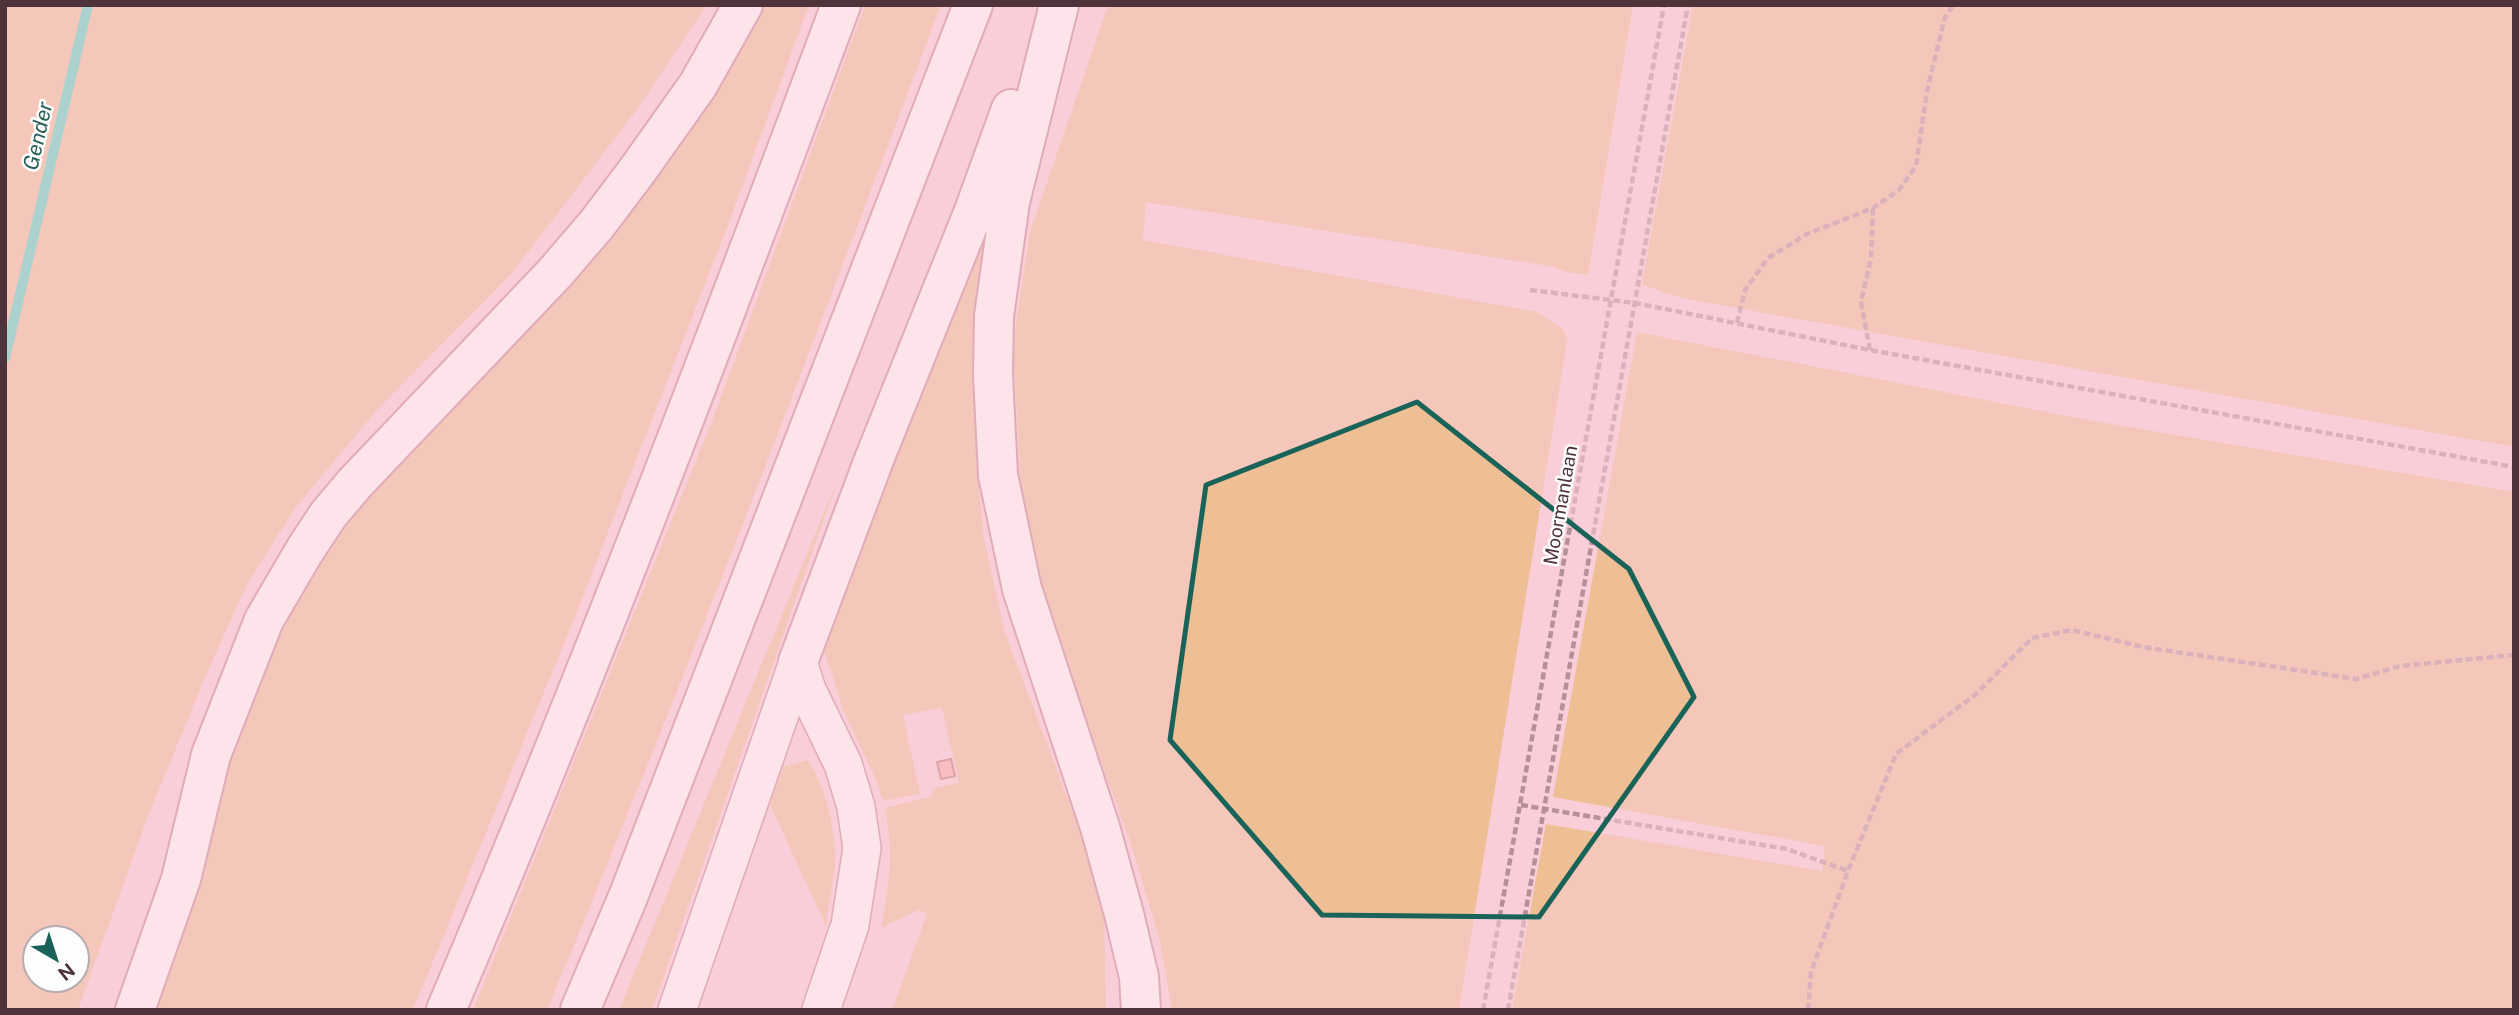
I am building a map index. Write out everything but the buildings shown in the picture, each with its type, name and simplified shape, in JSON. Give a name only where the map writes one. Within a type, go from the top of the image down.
[{"type":"highway","points":[[135,1010],[181,879],[211,755],[264,620],[283,584],[328,515],[355,483],[554,274],[597,224],[698,85],[743,5]]},
{"type":"highway","points":[[446,1010],[516,846],[688,414],[841,5]]},
{"type":"highway","points":[[580,1010],[628,897],[973,5]]},
{"type":"highway","points":[[798,662],[875,457],[974,211],[1049,5]]},
{"type":"highway","points":[[1059,5],[1010,202],[994,316],[993,375],[998,475],[1022,589],[1100,827],[1124,914],[1139,977],[1141,1010]]},
{"type":"lane","points":[[677,1010],[798,662]]},
{"type":"lane","points":[[798,662],[807,690],[843,764],[856,807],[862,848],[850,925],[821,1010]]},
{"type":"path","name":"Moormanlaan","points":[[1483,1010],[1664,5]]},
{"type":"path","name":"Moormanlaan","points":[[1508,1010],[1688,5]]},
{"type":"path","points":[[1737,323],[1745,290],[1768,258],[1807,234],[1873,208],[1899,190],[1916,166],[1927,91],[1945,17],[1953,5]]},
{"type":"path","points":[[1870,350],[1861,302],[1871,258],[1873,208]]},
{"type":"path","points":[[1530,290],[1634,303],[1870,350],[2514,467]]},
{"type":"path","points":[[1808,1010],[1811,972],[1848,871],[1896,754],[1976,694],[2032,638],[2071,630],[2143,647],[2356,679],[2400,666],[2514,655]]},
{"type":"path","points":[[1521,805],[1787,849],[1848,871]]},
{"type":"highlighted area","points":[[1417,402],[1629,569],[1694,697],[1539,917],[1322,915],[1170,740],[1206,485]]},
{"type":"shaded area","points":[[5,5],[707,5],[638,108],[513,272],[377,410],[296,507],[247,584],[203,682],[147,819],[91,974],[91,924],[21,924],[21,994],[84,994],[78,1010],[5,1010]]},
{"type":"shaded area","points":[[757,5],[809,5],[725,233],[572,624],[413,1010],[142,1010],[255,677],[333,534]]},
{"type":"shaded area","points":[[865,5],[941,5],[699,635],[547,1010],[473,1010],[714,416]]},
{"type":"shaded area","points":[[1108,5],[1633,5],[1588,275],[1549,266],[1146,202],[1143,240],[1537,312],[1563,329],[1567,342],[1459,1010],[1172,1010],[1160,941],[1129,838],[1037,587],[1020,477],[1013,342],[1030,232]]},
{"type":"shaded area","points":[[1693,5],[2514,5],[2514,447],[1692,300],[1642,284]]},
{"type":"shaded area","points":[[979,227],[992,232],[975,331],[976,459],[984,538],[1004,630],[1089,855],[1104,911],[1106,1010],[892,1010],[927,914],[918,910],[881,928],[890,868],[885,808],[933,796],[932,789],[959,783],[942,708],[903,715],[920,794],[883,801],[844,712],[824,650],[845,582]]},
{"type":"shaded area","points":[[1637,332],[2088,420],[2514,492],[2514,1010],[1512,1010],[1546,824],[1822,871],[1825,846],[1553,797]]},
{"type":"shaded area","points":[[839,476],[652,1010],[619,1010]]},
{"type":"shaded area","points":[[808,760],[823,792],[834,838],[835,866],[826,926],[770,805],[783,767]]},
{"type":"waterway","name":"Gender","points":[[5,358],[88,5]]}]
